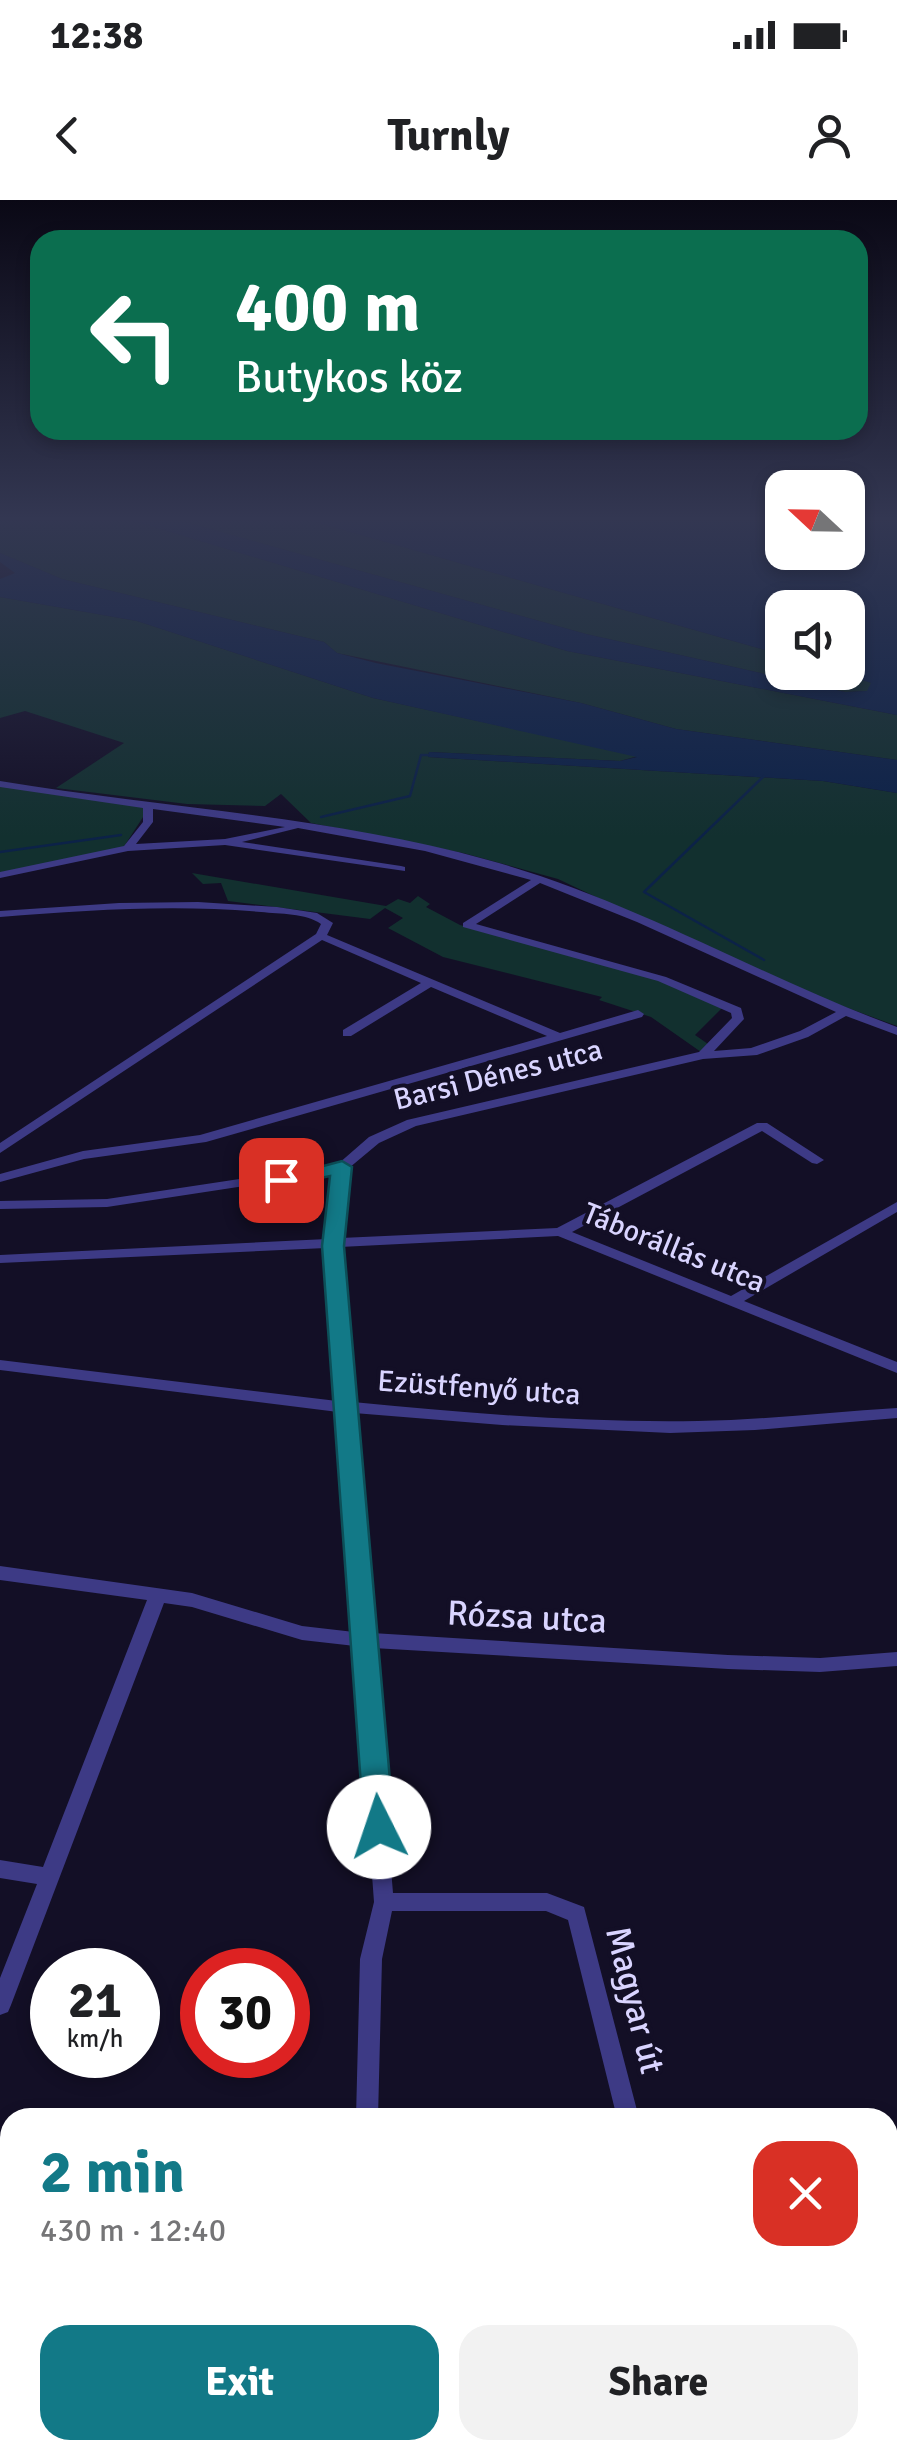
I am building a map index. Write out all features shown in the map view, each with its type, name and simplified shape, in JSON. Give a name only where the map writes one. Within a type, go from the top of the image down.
[{"type":"street","points":[[0,784],[410,844],[539,880],[843,1012],[897,1031]]},
{"type":"street","points":[[128,848],[151,814],[148,806]]},
{"type":"street","points":[[0,875],[128,848],[226,842],[302,826]]},
{"type":"street","points":[[226,842],[401,869]]},
{"type":"street","points":[[539,880],[466,925],[662,979],[737,1011],[738,1018],[703,1055]]},
{"type":"street","points":[[0,914],[168,902],[238,905],[317,916],[327,924],[321,936],[0,1149]]},
{"type":"street","points":[[321,936],[560,1037]]},
{"type":"street","points":[[347,1033],[432,981]]},
{"type":"street","name":"Barsi Dénes utca","points":[[342,1167],[374,1140],[412,1123],[703,1055],[763,1049],[843,1012]]},
{"type":"street","points":[[0,1178],[83,1154],[201,1139],[638,1014]]},
{"type":"street","points":[[560,1232],[762,1126],[816,1160]]},
{"type":"street","points":[[0,1205],[107,1203],[342,1167],[333,1246],[384,1902],[371,1960],[367,2108]]},
{"type":"street","points":[[733,1301],[897,1206]]},
{"type":"street","name":"Táborállás utca","points":[[0,1259],[333,1246],[560,1232],[897,1368]]},
{"type":"street","name":"Ezüstfenyő utca","points":[[0,1366],[208,1395],[673,1427],[897,1413]]},
{"type":"street","name":"Rózsa utca","points":[[0,1573],[192,1600],[302,1633],[366,1640],[762,1664],[820,1665],[897,1659]]},
{"type":"street","points":[[0,2005],[158,1595]]},
{"type":"street","points":[[0,1869],[50,1876]]},
{"type":"street","name":"Magyar út","points":[[384,1902],[546,1902],[577,1914],[626,2108]]},
{"type":"green space","points":[[0,626],[153,626],[373,698],[638,756],[620,761],[429,752],[428,757],[823,781],[897,793],[897,1026],[774,981],[558,879],[463,853],[311,823],[281,794],[265,806],[187,804],[56,788],[124,743],[25,711],[0,718]]},
{"type":"green space","points":[[259,626],[485,626],[567,651],[897,715],[897,760],[676,729],[581,703],[337,653],[324,642]]},
{"type":"green space","points":[[559,626],[682,626],[765,650],[765,674]]},
{"type":"green space","points":[[865,681],[872,683],[868,691],[836,690],[865,690]]},
{"type":"green space","points":[[0,786],[146,804],[145,814],[123,848],[0,873]]},
{"type":"green space","points":[[192,873],[386,906],[398,899],[410,903],[418,896],[430,904],[426,907],[460,925],[658,980],[724,1006],[695,1035],[708,1044],[701,1052],[651,1017],[599,1000],[602,997],[443,957],[388,928],[403,918],[385,908],[370,919],[228,901],[221,883],[203,884]]},
{"type":"water","points":[[153,626],[259,626],[324,642],[337,653],[376,663],[581,703],[676,729],[897,760],[897,793],[823,781],[428,757],[429,752],[620,761],[637,757],[373,698]]},
{"type":"water","points":[[485,626],[559,626],[765,674],[765,689],[567,651]]},
{"type":"water","points":[[682,626],[765,626],[765,650]]},
{"type":"water","points":[[865,626],[897,626],[897,715],[768,690],[867,691],[871,683],[865,681]]},
{"type":"waterway","points":[[321,817],[410,796],[421,755],[428,755]]},
{"type":"waterway","points":[[764,776],[644,892],[764,960]]},
{"type":"waterway","points":[[0,852],[121,835]]},
{"type":"route","points":[[281,1180],[342,1167],[333,1246],[379,1827]]}]
